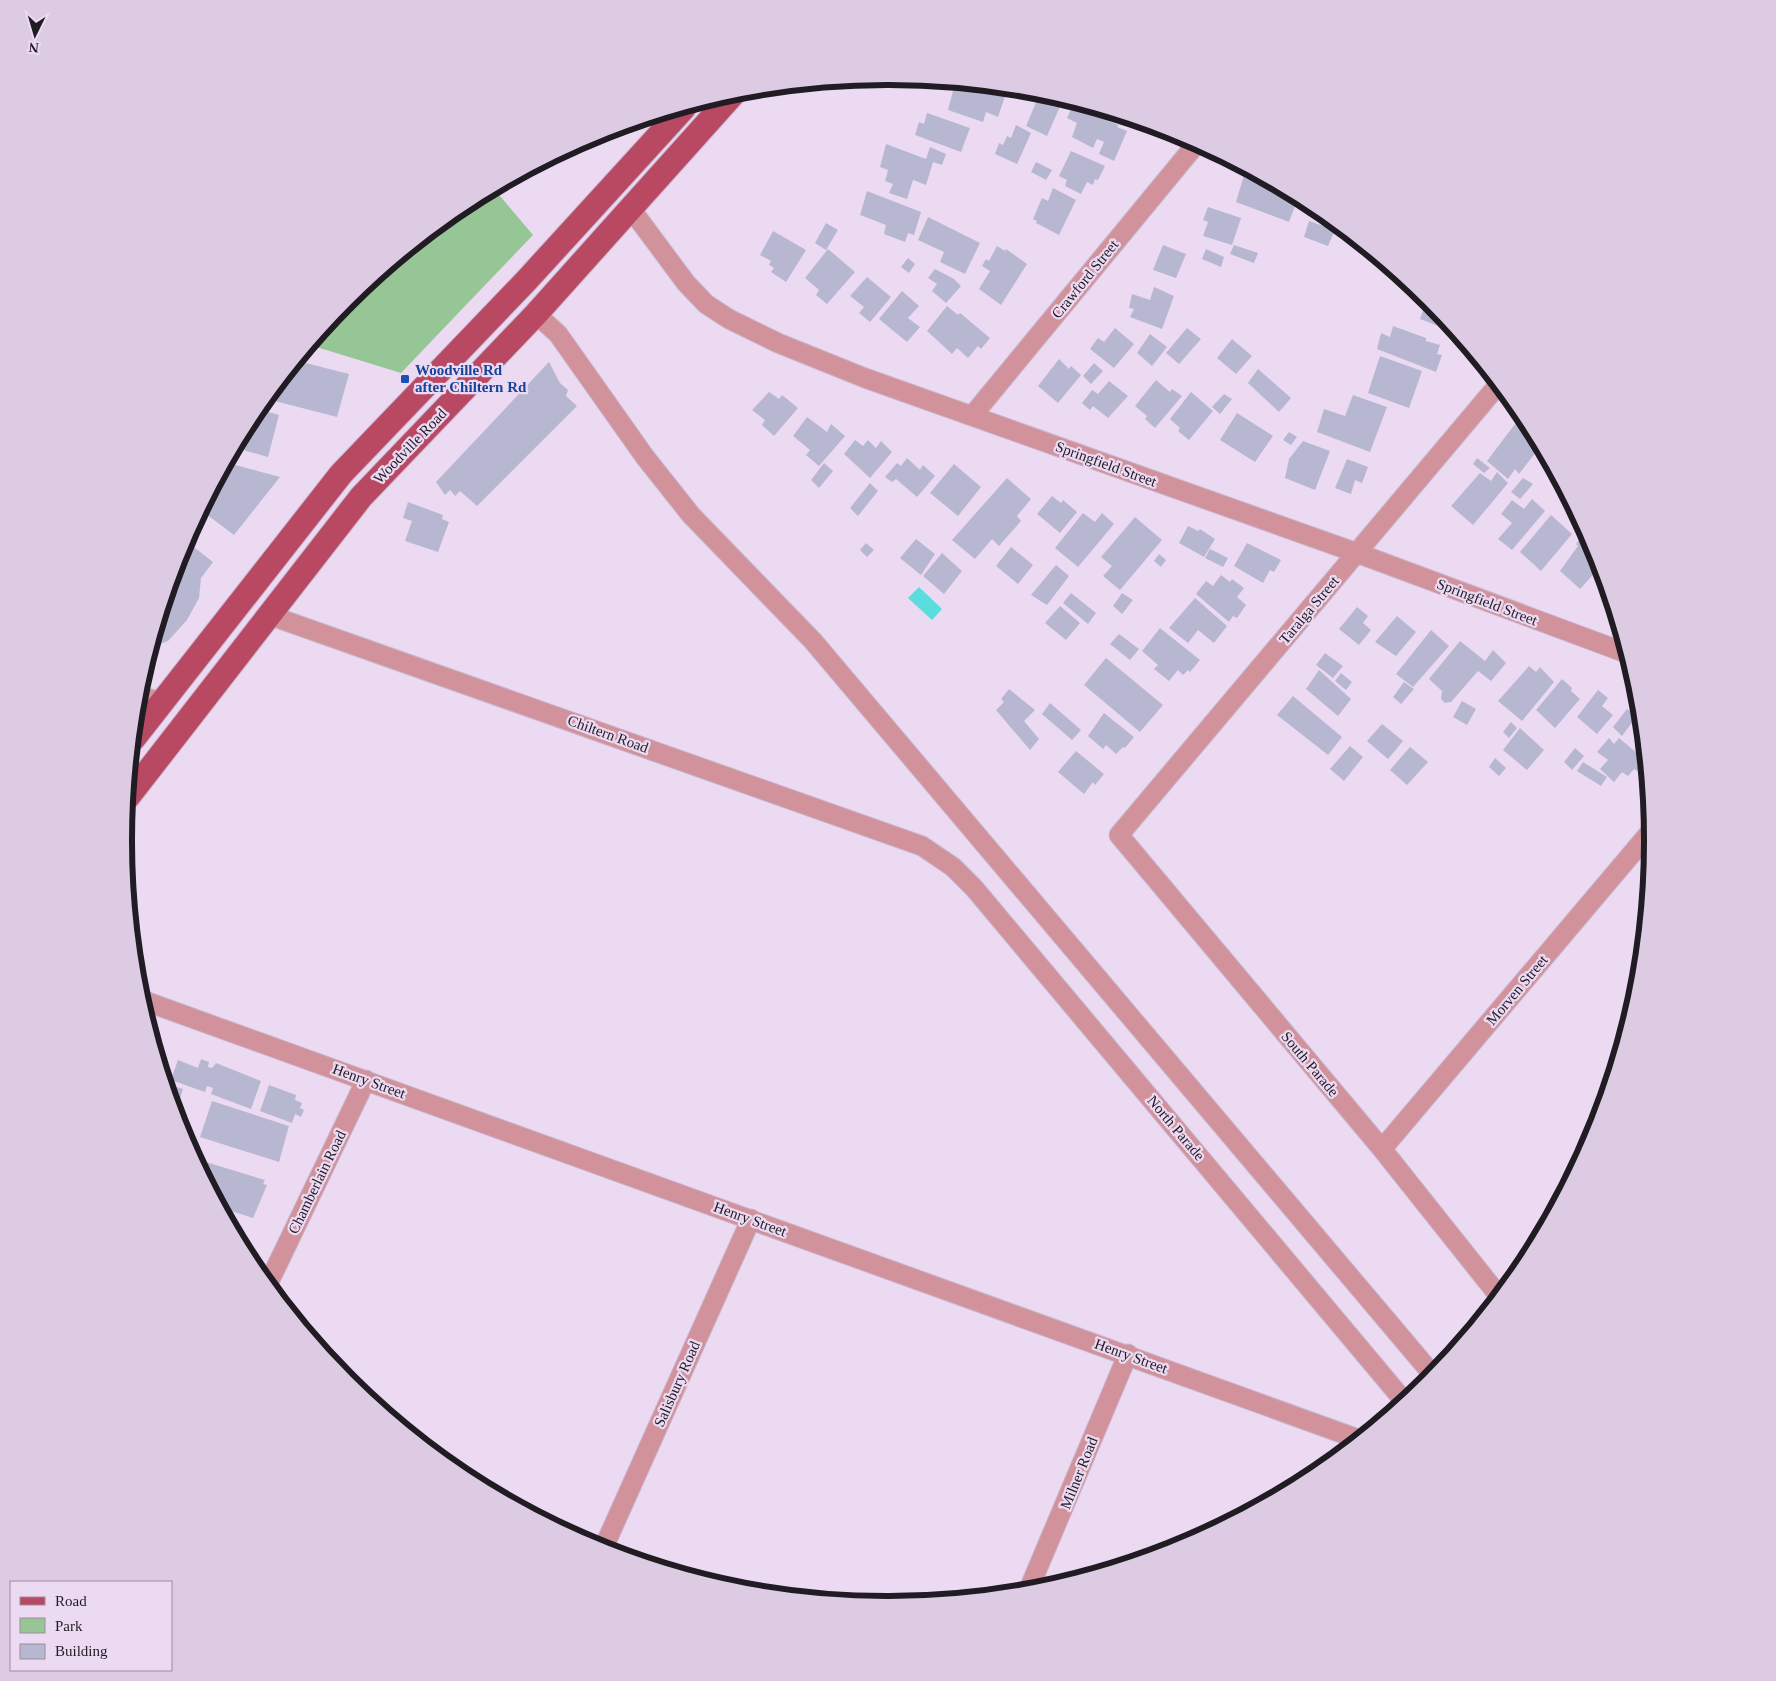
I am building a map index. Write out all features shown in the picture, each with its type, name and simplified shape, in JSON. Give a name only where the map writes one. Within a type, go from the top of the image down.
[{"type":"main road","name":"Woodville Road","points":[[134,789],[361,497],[543,306],[725,104]]},
{"type":"main road","name":"Woodville Road","points":[[141,729],[340,474],[526,281],[677,115]]},
{"type":"street","name":"Crawford Street","points":[[972,416],[1192,150]]},
{"type":"street","name":"Springfield Street","points":[[631,209],[686,282],[706,304],[729,319],[807,356],[1357,553],[1620,652]]},
{"type":"street","points":[[543,306],[558,334],[645,457],[691,515],[813,641],[1428,1369]]},
{"type":"street","name":"Taralga Street","points":[[1119,835],[1494,390]]},
{"type":"street","name":"Chiltern Road","points":[[269,615],[922,846],[944,859]]},
{"type":"street","points":[[146,698],[162,702]]},
{"type":"street","name":"South Parade","points":[[1119,835],[1382,1150],[1494,1291]]},
{"type":"street","name":"Morven Street","points":[[1382,1150],[1644,840]]},
{"type":"street","name":"North Parade","points":[[944,859],[981,896],[1400,1396]]},
{"type":"street","name":"Henry Street","points":[[150,1003],[1353,1436]]},
{"type":"street","name":"Chamberlain Road","points":[[272,1276],[366,1080]]},
{"type":"street","name":"Salisbury Road","points":[[607,1541],[751,1219]]},
{"type":"street","name":"Milner Road","points":[[1032,1582],[1128,1354]]},
{"type":"green space","points":[[498,194],[533,235],[401,373],[316,347],[354,306],[390,272],[428,241]]},
{"type":"shaded area","points":[[919,587],[942,609],[932,620],[908,598]]},
{"type":"building","points":[[954,88],[987,91],[1005,96],[998,117],[986,112],[983,122],[948,110]]},
{"type":"building","points":[[1037,100],[1060,106],[1047,136],[1026,126]]},
{"type":"building","points":[[1072,108],[1092,113],[1127,131],[1114,161],[1099,154],[1104,142],[1097,139],[1093,148],[1072,137],[1077,123],[1067,118]]},
{"type":"building","points":[[927,113],[970,128],[961,152],[915,135],[919,122],[924,124]]},
{"type":"building","points":[[1016,125],[1031,133],[1017,164],[995,154],[999,143],[1003,145],[1007,136],[1011,138]]},
{"type":"building","points":[[886,144],[926,159],[930,147],[946,154],[942,165],[933,162],[926,185],[913,180],[907,199],[889,193],[893,184],[885,181],[888,170],[880,167]]},
{"type":"building","points":[[1071,151],[1105,166],[1098,180],[1095,179],[1093,185],[1087,182],[1081,194],[1065,186],[1067,180],[1059,176]]},
{"type":"building","points":[[1036,162],[1052,170],[1046,180],[1031,172]]},
{"type":"building","points":[[1244,175],[1296,204],[1289,222],[1236,202]]},
{"type":"building","points":[[1053,188],[1076,200],[1059,235],[1036,223],[1037,221],[1033,219],[1042,198],[1048,201]]},
{"type":"building","points":[[867,191],[921,212],[914,235],[908,233],[905,242],[884,234],[886,225],[860,215]]},
{"type":"building","points":[[1208,207],[1241,218],[1232,245],[1203,236],[1208,222],[1203,220]]},
{"type":"building","points":[[928,217],[980,243],[965,274],[940,262],[944,252],[918,240]]},
{"type":"building","points":[[1309,221],[1334,231],[1328,246],[1304,237]]},
{"type":"building","points":[[826,223],[838,230],[826,250],[815,243]]},
{"type":"building","points":[[773,231],[806,250],[786,282],[771,272],[774,268],[769,265],[771,261],[760,255]]},
{"type":"building","points":[[1163,245],[1186,254],[1176,278],[1153,270]]},
{"type":"building","points":[[1234,245],[1258,253],[1254,263],[1230,254]]},
{"type":"building","points":[[997,246],[1005,251],[1006,249],[1027,264],[1001,305],[979,289],[990,271],[982,266],[986,259],[989,261]]},
{"type":"building","points":[[828,249],[855,272],[827,304],[816,295],[819,290],[805,278]]},
{"type":"building","points":[[1206,249],[1224,257],[1221,267],[1202,259]]},
{"type":"building","points":[[908,258],[915,264],[909,273],[901,267]]},
{"type":"building","points":[[935,269],[954,279],[961,286],[946,303],[932,291],[937,284],[928,278]]},
{"type":"building","points":[[867,277],[891,297],[870,322],[859,313],[864,307],[850,296]]},
{"type":"building","points":[[1154,287],[1174,296],[1162,329],[1130,317],[1134,309],[1129,308],[1132,294],[1150,300]]},
{"type":"building","points":[[902,291],[919,306],[908,318],[920,327],[907,342],[879,319]]},
{"type":"building","points":[[947,306],[958,315],[960,313],[990,338],[981,349],[978,346],[968,358],[957,348],[952,354],[927,331]]},
{"type":"building","points":[[1424,308],[1442,328],[1420,319]]},
{"type":"building","points":[[1393,326],[1426,338],[1426,341],[1440,345],[1437,354],[1442,355],[1436,372],[1377,349],[1381,333],[1390,337]]},
{"type":"building","points":[[1115,328],[1134,344],[1114,368],[1090,349],[1098,338],[1104,342]]},
{"type":"building","points":[[1187,328],[1201,339],[1179,364],[1166,353]]},
{"type":"building","points":[[1150,334],[1167,347],[1152,366],[1137,353]]},
{"type":"building","points":[[1232,339],[1252,356],[1236,374],[1217,358]]},
{"type":"building","points":[[1380,356],[1422,371],[1409,408],[1368,393]]},
{"type":"building","points":[[1059,359],[1069,369],[1071,366],[1081,375],[1058,403],[1038,386]]},
{"type":"building","points":[[304,362],[349,374],[337,417],[275,401]]},
{"type":"building","points":[[549,362],[560,383],[568,390],[566,396],[577,406],[477,506],[460,491],[455,496],[450,490],[445,495],[436,482]]},
{"type":"building","points":[[1094,363],[1103,371],[1091,384],[1083,376]]},
{"type":"building","points":[[1258,369],[1291,398],[1279,412],[1248,383]]},
{"type":"building","points":[[1156,380],[1170,392],[1172,389],[1182,396],[1155,428],[1145,419],[1147,416],[1135,406]]},
{"type":"building","points":[[1109,381],[1128,396],[1108,418],[1093,406],[1090,410],[1082,403],[1092,390],[1098,394]]},
{"type":"building","points":[[769,392],[779,399],[782,395],[798,408],[774,436],[762,425],[765,420],[752,410]]},
{"type":"building","points":[[1191,392],[1213,411],[1189,440],[1178,431],[1180,428],[1170,419]]},
{"type":"building","points":[[1224,394],[1232,399],[1220,414],[1212,407]]},
{"type":"building","points":[[1353,395],[1387,407],[1370,452],[1317,432],[1324,409],[1345,416]]},
{"type":"building","points":[[267,412],[279,415],[268,457],[242,450]]},
{"type":"building","points":[[1237,413],[1273,436],[1255,462],[1220,440]]},
{"type":"building","points":[[807,417],[827,432],[831,424],[845,436],[819,466],[806,455],[810,450],[793,436]]},
{"type":"building","points":[[1515,424],[1520,428],[1536,453],[1519,474],[1515,469],[1508,479],[1487,461]]},
{"type":"building","points":[[1289,432],[1297,437],[1291,445],[1283,440]]},
{"type":"building","points":[[855,440],[863,446],[868,440],[876,448],[881,441],[892,452],[870,478],[844,454]]},
{"type":"building","points":[[1303,441],[1330,451],[1315,490],[1285,478],[1289,459]]},
{"type":"building","points":[[907,458],[920,470],[923,465],[935,476],[917,497],[896,479],[892,482],[885,477],[897,463],[901,466]]},
{"type":"building","points":[[1477,458],[1490,468],[1484,473],[1473,464]]},
{"type":"building","points":[[1347,459],[1368,467],[1362,483],[1355,480],[1351,494],[1335,488]]},
{"type":"building","points":[[824,463],[833,471],[819,488],[811,480]]},
{"type":"building","points":[[233,464],[280,477],[234,535],[206,514]]},
{"type":"building","points":[[954,464],[981,487],[958,516],[930,493]]},
{"type":"building","points":[[1497,472],[1508,483],[1473,525],[1451,506],[1480,473],[1491,481]]},
{"type":"building","points":[[1007,478],[1031,499],[1017,516],[1021,521],[999,546],[992,539],[975,559],[952,540]]},
{"type":"building","points":[[1523,478],[1533,484],[1520,499],[1511,492]]},
{"type":"building","points":[[870,483],[878,491],[858,516],[850,508]]},
{"type":"building","points":[[1052,496],[1061,503],[1063,500],[1077,512],[1060,533],[1037,514]]},
{"type":"building","points":[[1532,499],[1545,511],[1512,550],[1498,539],[1512,523],[1501,514],[1512,500],[1524,509]]},
{"type":"building","points":[[408,502],[443,515],[442,519],[449,522],[438,552],[405,541],[412,521],[403,518]]},
{"type":"building","points":[[1083,513],[1095,522],[1102,513],[1114,524],[1078,567],[1055,548]]},
{"type":"building","points":[[1551,515],[1572,534],[1541,571],[1520,552]]},
{"type":"building","points":[[1135,517],[1162,540],[1120,590],[1103,576],[1112,566],[1101,557]]},
{"type":"building","points":[[1188,526],[1198,531],[1200,529],[1215,539],[1204,557],[1179,543]]},
{"type":"building","points":[[916,539],[935,554],[921,575],[900,558]]},
{"type":"building","points":[[1580,539],[1594,573],[1580,589],[1560,571],[1578,546],[1576,544]]},
{"type":"building","points":[[866,543],[874,550],[867,557],[860,550]]},
{"type":"building","points":[[1247,543],[1281,560],[1274,572],[1270,570],[1263,583],[1234,566]]},
{"type":"building","points":[[192,546],[213,562],[201,578],[199,598],[187,620],[168,641],[158,645]]},
{"type":"building","points":[[1011,547],[1033,565],[1018,584],[996,566]]},
{"type":"building","points":[[1210,549],[1228,558],[1223,567],[1205,558]]},
{"type":"building","points":[[942,553],[962,571],[944,594],[923,576]]},
{"type":"building","points":[[1159,554],[1166,560],[1161,567],[1154,561]]},
{"type":"building","points":[[1056,565],[1069,576],[1047,605],[1031,595]]},
{"type":"building","points":[[1221,575],[1230,582],[1232,579],[1244,588],[1237,597],[1246,605],[1237,618],[1233,616],[1229,622],[1196,594],[1206,581],[1213,586]]},
{"type":"building","points":[[1071,593],[1096,613],[1088,624],[1063,603]]},
{"type":"building","points":[[1122,593],[1133,600],[1122,614],[1113,606]]},
{"type":"building","points":[[1195,598],[1227,626],[1214,643],[1198,630],[1188,643],[1169,628]]},
{"type":"building","points":[[1060,606],[1080,623],[1066,640],[1045,623]]},
{"type":"building","points":[[1357,607],[1368,616],[1363,623],[1371,630],[1359,645],[1339,629]]},
{"type":"building","points":[[1397,616],[1416,632],[1396,656],[1375,642]]},
{"type":"building","points":[[1160,628],[1200,660],[1190,672],[1188,670],[1183,675],[1178,670],[1169,681],[1154,669],[1158,665],[1142,651]]},
{"type":"building","points":[[1431,630],[1449,646],[1413,687],[1396,674]]},
{"type":"building","points":[[1119,634],[1139,649],[1130,660],[1110,644]]},
{"type":"building","points":[[1460,641],[1485,661],[1493,650],[1506,663],[1491,681],[1478,671],[1451,702],[1445,703],[1441,699],[1442,691],[1429,679]]},
{"type":"building","points":[[1325,653],[1343,666],[1333,678],[1316,665]]},
{"type":"building","points":[[1106,658],[1163,705],[1140,732],[1084,685]]},
{"type":"building","points":[[1529,666],[1536,672],[1540,667],[1554,682],[1522,721],[1498,701]]},
{"type":"building","points":[[1319,670],[1351,699],[1338,716],[1306,689]]},
{"type":"building","points":[[1341,673],[1352,682],[1346,690],[1335,681]]},
{"type":"building","points":[[1562,679],[1580,699],[1555,728],[1536,710]]},
{"type":"building","points":[[1404,682],[1414,689],[1401,704],[1393,697]]},
{"type":"building","points":[[1009,689],[1035,710],[1024,721],[1039,739],[1030,750],[996,710],[1004,702],[1001,699]]},
{"type":"building","points":[[1598,690],[1608,698],[1602,706],[1613,715],[1597,734],[1577,717]]},
{"type":"building","points":[[1293,696],[1342,737],[1328,755],[1277,715]]},
{"type":"building","points":[[1462,701],[1476,709],[1467,725],[1453,717]]},
{"type":"building","points":[[1050,703],[1081,730],[1072,740],[1042,714]]},
{"type":"building","points":[[1627,709],[1632,713],[1634,721],[1622,736],[1613,727]]},
{"type":"building","points":[[1104,713],[1134,737],[1125,748],[1123,747],[1116,754],[1106,745],[1103,749],[1088,736]]},
{"type":"building","points":[[1511,722],[1517,728],[1509,738],[1503,732]]},
{"type":"building","points":[[1382,724],[1403,741],[1388,759],[1367,741]]},
{"type":"building","points":[[1520,728],[1544,750],[1527,770],[1503,750]]},
{"type":"building","points":[[1609,738],[1614,744],[1619,738],[1638,754],[1640,768],[1637,771],[1634,769],[1628,776],[1622,772],[1614,782],[1600,769],[1608,760],[1597,752]]},
{"type":"building","points":[[1350,746],[1363,757],[1344,781],[1330,769]]},
{"type":"building","points":[[1410,747],[1428,762],[1407,785],[1390,770]]},
{"type":"building","points":[[1575,748],[1584,756],[1572,770],[1564,762]]},
{"type":"building","points":[[1076,751],[1104,774],[1095,785],[1093,782],[1084,794],[1058,772]]},
{"type":"building","points":[[1495,758],[1506,768],[1499,776],[1489,767]]},
{"type":"building","points":[[1583,762],[1607,777],[1601,786],[1577,771]]},
{"type":"building","points":[[201,1059],[209,1062],[208,1067],[212,1068],[216,1063],[261,1081],[251,1109],[211,1094],[213,1088],[207,1086],[205,1092],[172,1080],[178,1060],[198,1068]]},
{"type":"building","points":[[269,1085],[296,1095],[295,1100],[302,1103],[300,1108],[304,1110],[301,1117],[295,1114],[292,1123],[260,1111]]},
{"type":"building","points":[[174,1086],[183,1089],[179,1101]]},
{"type":"building","points":[[212,1101],[289,1126],[279,1162],[200,1137]]},
{"type":"building","points":[[204,1161],[265,1180],[263,1184],[267,1185],[253,1218],[230,1211]]},
{"type":"place","name":"Woodville Rd after Chiltern Rd","points":[[405,379]]}]
